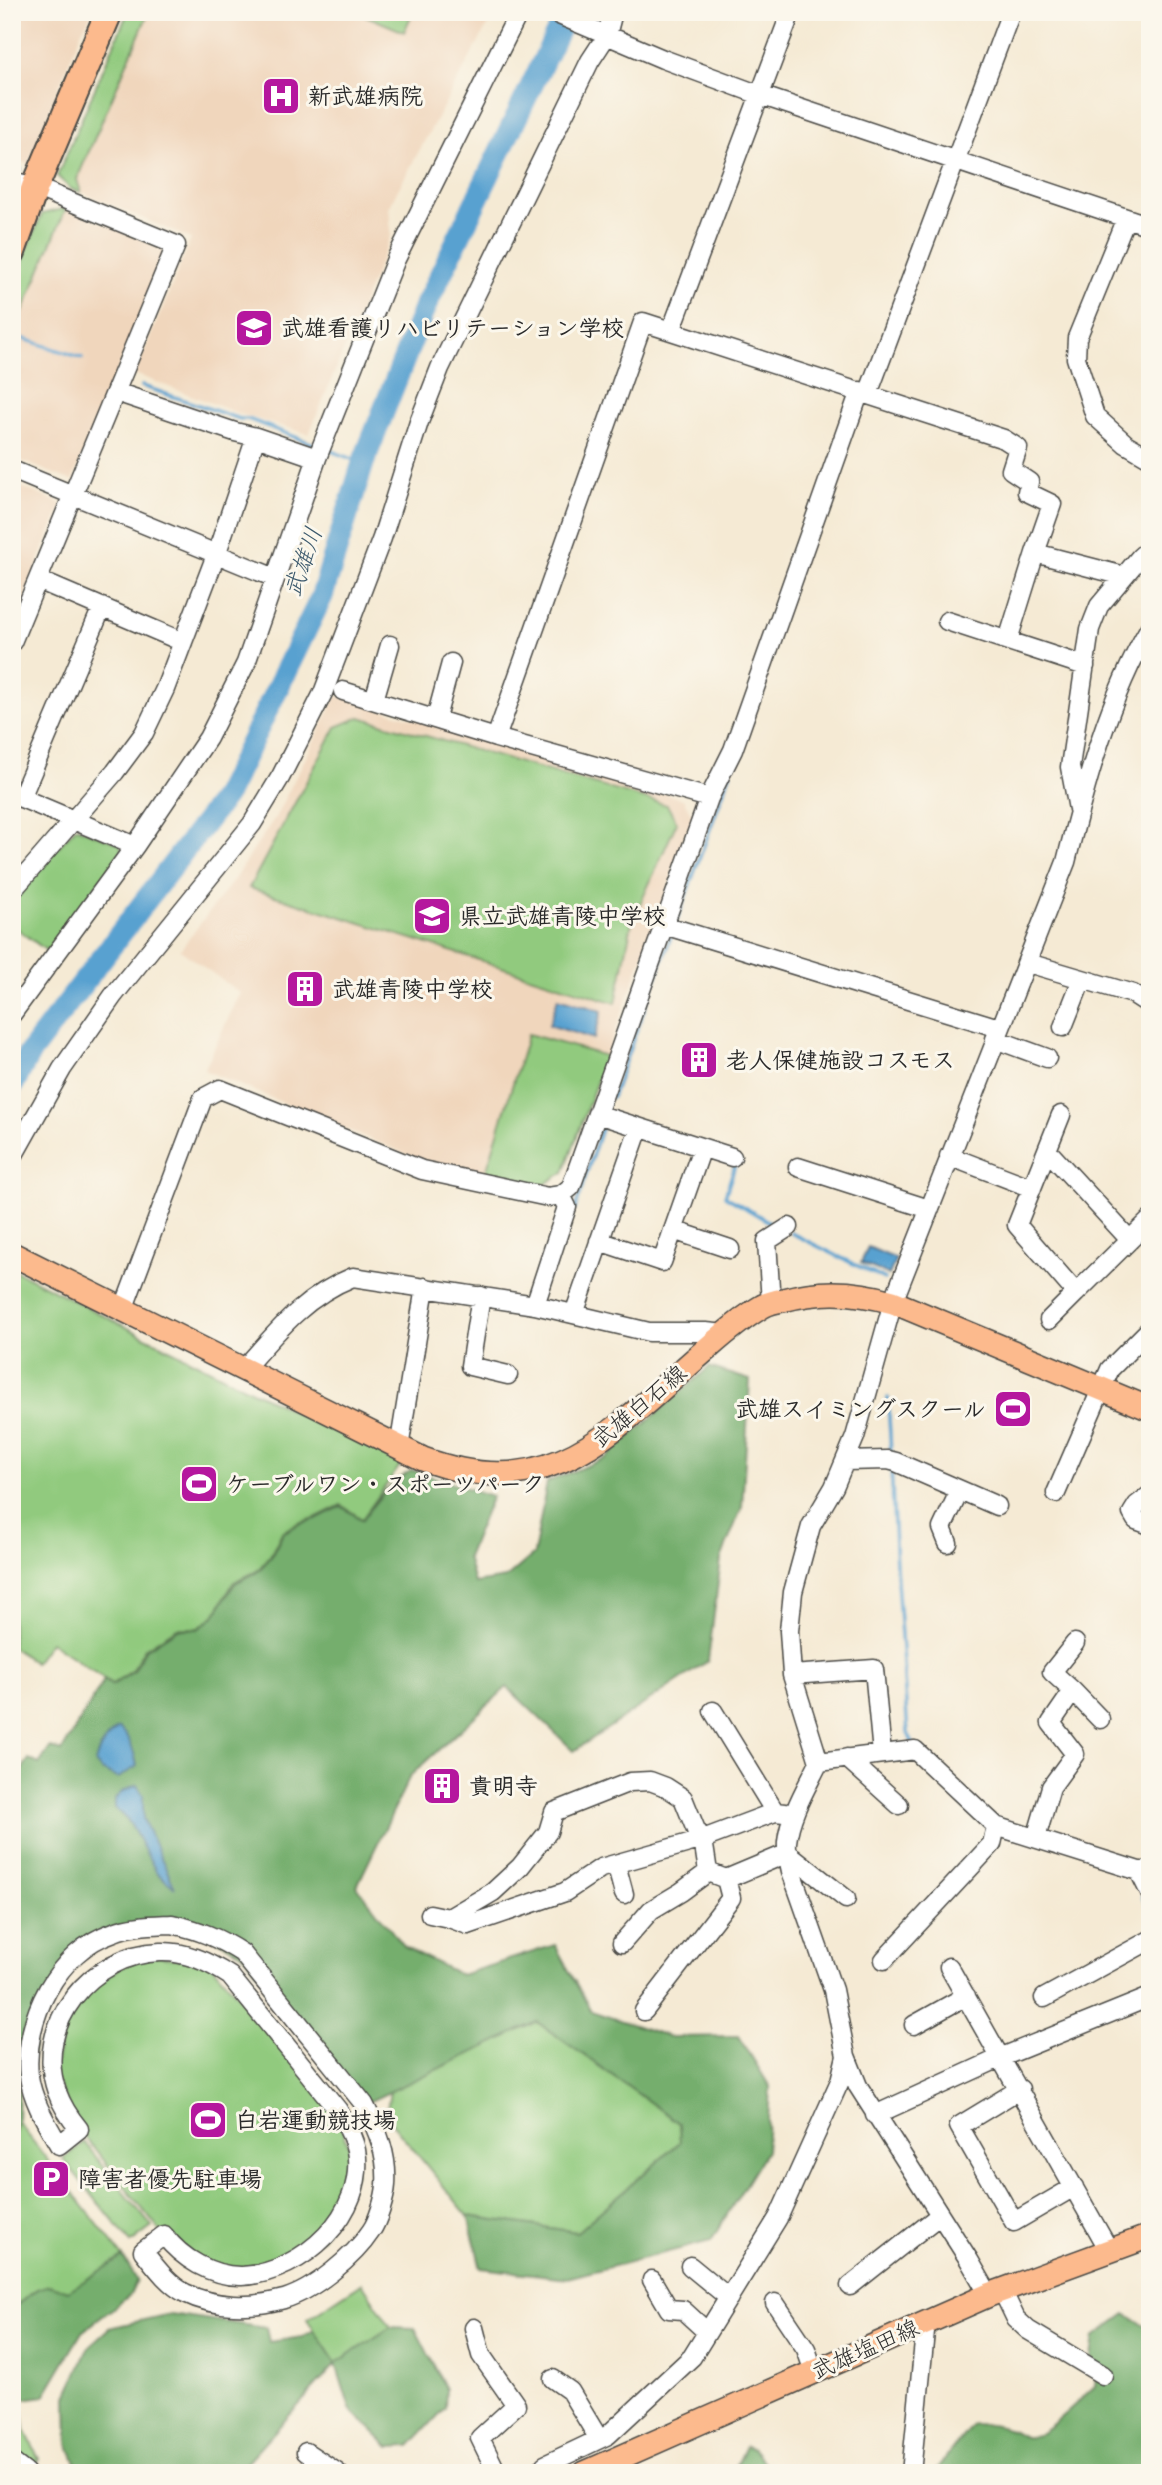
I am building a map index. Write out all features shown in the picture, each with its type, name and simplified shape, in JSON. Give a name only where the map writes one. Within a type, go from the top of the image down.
[{"type":"highway","points":[[12,252],[23,184],[109,12]]},
{"type":"main road","name":"武雄白石線","points":[[12,1254],[399,1448],[442,1466],[483,1474],[526,1471],[562,1461],[592,1446],[724,1334],[765,1305],[799,1295],[836,1291],[863,1293],[893,1301],[1150,1409]]},
{"type":"main road","name":"武雄塩田線","points":[[585,2473],[995,2292],[1150,2236]]},
{"type":"street","points":[[12,1014],[135,846],[208,738],[246,663],[317,457],[396,259],[519,12]]},
{"type":"street","points":[[552,12],[663,59],[760,95],[1150,226]]},
{"type":"street","points":[[12,1158],[62,1069],[113,996],[252,824],[281,776],[323,693],[382,538],[419,422],[440,368],[605,34],[613,12]]},
{"type":"street","points":[[671,331],[791,12]]},
{"type":"street","points":[[123,1310],[203,1098],[220,1089],[422,1170],[548,1197],[561,1195],[571,1187],[603,1116],[664,925],[709,798],[733,750],[864,393],[956,161],[1011,12]]},
{"type":"street","points":[[12,642],[176,245],[23,184]]},
{"type":"street","points":[[1126,218],[1077,338],[1076,358],[1095,416],[1126,443],[1150,458]]},
{"type":"street","points":[[496,738],[643,322],[1004,439],[1018,448],[1011,470],[1028,482],[1027,492],[1052,504],[1008,640]]},
{"type":"street","points":[[116,392],[317,457]]},
{"type":"street","points":[[12,891],[115,772],[144,733],[166,689],[256,437]]},
{"type":"street","points":[[12,470],[275,578]]},
{"type":"street","points":[[1079,812],[1070,766],[1090,629],[1099,606],[1150,548]]},
{"type":"street","points":[[1035,553],[1124,576]]},
{"type":"street","points":[[38,580],[183,642]]},
{"type":"street","points":[[102,607],[17,796],[135,846]]},
{"type":"street","points":[[947,621],[1085,666]]},
{"type":"street","points":[[1103,2375],[1028,2330],[1016,2319],[970,2260],[858,2086],[846,2056],[833,1990],[791,1871],[788,1853],[787,1843],[794,1814],[819,1762],[792,1675],[789,1632],[793,1592],[811,1527],[834,1487],[855,1437],[893,1301],[1066,862],[1108,718],[1134,654],[1150,627]]},
{"type":"street","points":[[374,699],[390,645]]},
{"type":"street","points":[[436,718],[451,663]]},
{"type":"street","points":[[344,691],[496,738],[709,798]]},
{"type":"street","points":[[664,925],[997,1033],[1047,1058]]},
{"type":"street","points":[[1028,963],[1133,994],[1150,1004]]},
{"type":"street","points":[[1063,1027],[1082,979]]},
{"type":"street","points":[[1061,1115],[1017,1225],[1076,1293]]},
{"type":"street","points":[[603,1116],[732,1157]]},
{"type":"street","points":[[573,1314],[639,1128]]},
{"type":"street","points":[[599,1241],[662,1262],[702,1148]]},
{"type":"street","points":[[1047,1150],[1130,1240]]},
{"type":"street","points":[[950,1156],[1032,1188]]},
{"type":"street","points":[[798,1167],[929,1209]]},
{"type":"street","points":[[535,1304],[567,1208],[561,1195]]},
{"type":"street","points":[[1049,1320],[1150,1220]]},
{"type":"street","points":[[673,1230],[730,1249]]},
{"type":"street","points":[[771,1303],[767,1241],[785,1230]]},
{"type":"street","points":[[244,1369],[288,1318],[331,1285],[353,1277],[535,1304],[649,1332],[724,1334]]},
{"type":"street","points":[[399,1448],[425,1287]]},
{"type":"street","points":[[481,1296],[470,1366],[508,1375]]},
{"type":"street","points":[[1056,1493],[1110,1369],[1150,1329]]},
{"type":"street","points":[[845,1461],[892,1461],[997,1506]]},
{"type":"street","points":[[948,1543],[942,1528],[960,1490]]},
{"type":"street","points":[[1150,1495],[1137,1505],[1132,1513],[1136,1520],[1150,1525]]},
{"type":"street","points":[[1075,1643],[1052,1672],[1100,1719]]},
{"type":"street","points":[[792,1675],[874,1668],[882,1754]]},
{"type":"street","points":[[1036,1838],[1051,1787],[1075,1754],[1051,1723],[1073,1691]]},
{"type":"street","points":[[713,1710],[775,1812]]},
{"type":"street","points":[[819,1762],[915,1750],[996,1826],[1144,1871],[1150,1892]]},
{"type":"street","points":[[847,1758],[899,1805]]},
{"type":"street","points":[[449,1918],[493,1892],[520,1867],[548,1832],[554,1812],[631,1782],[658,1784],[683,1798],[696,1830],[703,1839],[708,1872]]},
{"type":"street","points":[[430,1914],[468,1925],[565,1892],[601,1868],[703,1839],[775,1812],[794,1814]]},
{"type":"street","points":[[884,1960],[992,1844],[996,1826]]},
{"type":"street","points":[[708,1872],[726,1880],[788,1853]]},
{"type":"street","points":[[788,1853],[846,1899]]},
{"type":"street","points":[[616,1864],[624,1894]]},
{"type":"street","points":[[622,1943],[651,1910],[708,1872]]},
{"type":"street","points":[[644,2011],[731,1898],[726,1880]]},
{"type":"street","points":[[172,1924],[197,1929],[220,1938],[242,1953],[260,1974],[364,2104],[378,2132],[386,2157],[386,2188],[373,2229],[349,2258],[318,2281],[287,2298],[258,2305],[221,2305],[183,2292],[159,2272],[143,2251],[164,2235],[175,2250],[215,2272],[240,2276],[282,2266],[321,2240],[335,2225],[346,2209],[356,2173],[356,2151],[350,2132],[338,2110],[230,1976],[209,1962],[186,1955],[160,1952],[119,1961],[82,1986],[69,2003],[54,2040],[52,2074],[66,2111],[79,2129],[60,2145],[42,2115],[29,2077],[30,2031],[41,2000],[61,1970],[84,1948],[112,1932],[144,1925],[172,1924]]},
{"type":"street","points":[[1045,1998],[1150,1940]]},
{"type":"street","points":[[950,1967],[1109,2250]]},
{"type":"street","points":[[914,2025],[966,1996]]},
{"type":"street","points":[[875,2115],[1002,2057],[1150,1997]]},
{"type":"street","points":[[544,2473],[544,2465],[608,2435],[692,2357],[778,2218],[840,2081],[846,2056]]},
{"type":"street","points":[[1020,2089],[959,2126],[1014,2222],[1074,2187]]},
{"type":"street","points":[[850,2286],[940,2215]]},
{"type":"street","points":[[690,2266],[729,2298]]},
{"type":"street","points":[[652,2280],[669,2309],[683,2310],[707,2332]]},
{"type":"street","points":[[775,2303],[806,2349],[814,2372]]},
{"type":"street","points":[[911,2473],[926,2322]]},
{"type":"street","points":[[474,2328],[481,2355],[516,2405],[480,2438],[497,2473]]},
{"type":"street","points":[[553,2379],[570,2391],[599,2438]]},
{"type":"street","points":[[303,2473],[311,2456],[338,2473]]},
{"type":"street","points":[[12,2462],[26,2473]]},
{"type":"shaded area","points":[[12,12],[93,12],[82,30],[28,164],[12,159]]},
{"type":"shaded area","name":"新武雄病院","points":[[149,12],[495,12],[389,206],[391,235],[309,434],[240,414],[135,374],[191,239],[81,192],[77,179]]},
{"type":"shaded area","points":[[66,208],[167,249],[72,481],[12,457],[12,338]]},
{"type":"shaded area","points":[[12,483],[62,504],[12,626]]},
{"type":"shaded area","name":"県立武雄青陵中学校","points":[[337,696],[683,799],[693,817],[564,1172],[542,1186],[425,1162],[204,1070],[240,993],[180,950],[233,881],[276,816]]},
{"type":"green space","points":[[128,12],[149,12],[77,179],[81,192],[71,189],[57,176]]},
{"type":"green space","points":[[357,12],[413,12],[404,32]]},
{"type":"green space","points":[[66,208],[12,338],[12,301],[25,254],[42,214]]},
{"type":"green space","points":[[360,717],[667,805],[677,822],[632,922],[616,1003],[249,888],[336,727]]},
{"type":"green space","points":[[76,827],[120,844],[122,852],[47,951],[12,925],[12,899]]},
{"type":"green space","points":[[528,1034],[606,1056],[564,1172],[542,1186],[485,1175]]},
{"type":"green space","name":"ケーブルワン・スポーツパーク","points":[[12,1269],[252,1391],[402,1463],[362,1519],[341,1505],[282,1532],[270,1556],[257,1571],[234,1582],[214,1616],[198,1628],[177,1628],[144,1649],[133,1670],[112,1684],[50,1642],[35,1663],[12,1647]]},
{"type":"green space","points":[[709,1367],[750,1380],[742,1507],[721,1559],[708,1661],[574,1751],[507,1687],[410,1776],[357,1886],[404,1947],[461,1975],[555,1945],[591,2011],[670,2037],[739,2036],[770,2087],[766,2151],[711,2241],[567,2278],[481,2268],[468,2216],[577,2232],[680,2142],[679,2123],[537,2022],[364,2104],[242,1953],[197,1929],[112,1932],[41,2000],[29,2077],[19,2075],[18,2122],[12,2140],[12,1784],[29,1759],[39,1764],[50,1748],[62,1751],[104,1680],[112,1685],[134,1671],[145,1650],[178,1629],[198,1629],[214,1616],[235,1583],[257,1572],[271,1557],[283,1533],[341,1506],[362,1520],[384,1492],[412,1470],[492,1496],[467,1557],[474,1583],[506,1578],[534,1554],[547,1482],[606,1458]]},
{"type":"green space","name":"白岩運動競技場","points":[[139,1955],[209,1962],[338,2110],[356,2173],[321,2240],[240,2276],[175,2250],[79,2129],[53,2074],[69,2003]]},
{"type":"green space","points":[[537,2022],[679,2123],[680,2142],[577,2232],[468,2216],[386,2116],[390,2091]]},
{"type":"green space","points":[[18,2122],[123,2257],[68,2292],[37,2289],[12,2309],[12,2140]]},
{"type":"green space","points":[[84,2142],[152,2227],[131,2243],[63,2159]]},
{"type":"green space","points":[[123,2257],[137,2280],[130,2295],[82,2332],[44,2396],[24,2399],[12,2369],[12,2309],[37,2289],[49,2285],[68,2291]]},
{"type":"green space","points":[[362,2283],[391,2327],[336,2364],[307,2319]]},
{"type":"green space","points":[[170,2314],[266,2328],[269,2342],[302,2337],[314,2330],[336,2363],[391,2327],[415,2328],[446,2389],[445,2408],[410,2446],[389,2447],[350,2409],[336,2364],[237,2473],[80,2473],[68,2443],[67,2396],[89,2346],[109,2328]]},
{"type":"green space","points":[[1126,2314],[1150,2328],[1150,2473],[933,2473],[973,2424],[1001,2427],[1025,2437],[1041,2432],[1061,2417],[1095,2386],[1096,2376],[1091,2357],[1094,2337]]},
{"type":"green space","points":[[12,2401],[22,2409],[25,2430],[39,2459],[34,2467],[12,2448]]},
{"type":"green space","points":[[746,2446],[753,2449],[773,2473],[733,2473]]},
{"type":"water","points":[[558,998],[602,1011],[594,1039],[549,1025]]},
{"type":"water","points":[[868,1247],[896,1259],[889,1275],[861,1263]]},
{"type":"water","points":[[119,1728],[131,1745],[137,1766],[118,1778],[101,1770],[95,1763],[104,1743]]},
{"type":"water","points":[[137,1785],[143,1795],[143,1819],[175,1888],[157,1873],[130,1823],[115,1808],[115,1799],[123,1791]]},
{"type":"waterway","name":"武雄川","points":[[12,1086],[29,1054],[225,796],[322,596],[363,463],[424,309],[567,12]]},
{"type":"waterway","points":[[12,167],[21,170]]},
{"type":"waterway","points":[[12,335],[82,358]]},
{"type":"waterway","points":[[142,386],[240,419],[248,419],[316,445]]},
{"type":"waterway","points":[[326,449],[363,463]]},
{"type":"waterway","points":[[677,920],[730,774]]},
{"type":"waterway","points":[[612,1097],[672,934]]},
{"type":"waterway","points":[[575,1209],[604,1120]]},
{"type":"waterway","points":[[736,1162],[725,1196],[778,1227]]},
{"type":"waterway","points":[[791,1233],[884,1279]]},
{"type":"waterway","points":[[888,1398],[891,1455]]},
{"type":"waterway","points":[[891,1466],[908,1733],[913,1744]]},
{"type":"waterway","points":[[1142,1896],[1150,1912]]},
{"type":"place","name":"新武雄病院","points":[[281,96]]},
{"type":"place","name":"武雄看護リハビリテーション学校","points":[[254,328]]},
{"type":"place","name":"県立武雄青陵中学校","points":[[432,916]]},
{"type":"place","name":"武雄青陵中学校","points":[[305,989]]},
{"type":"place","name":"老人保健施設コスモス","points":[[699,1060]]},
{"type":"place","name":"武雄スイミングスクール","points":[[1013,1409]]},
{"type":"place","name":"ケーブルワン・スポーツパーク","points":[[199,1484]]},
{"type":"place","name":"貴明寺","points":[[442,1786]]},
{"type":"place","name":"白岩運動競技場","points":[[208,2120]]},
{"type":"place","name":"障害者優先駐車場","points":[[51,2179]]}]
